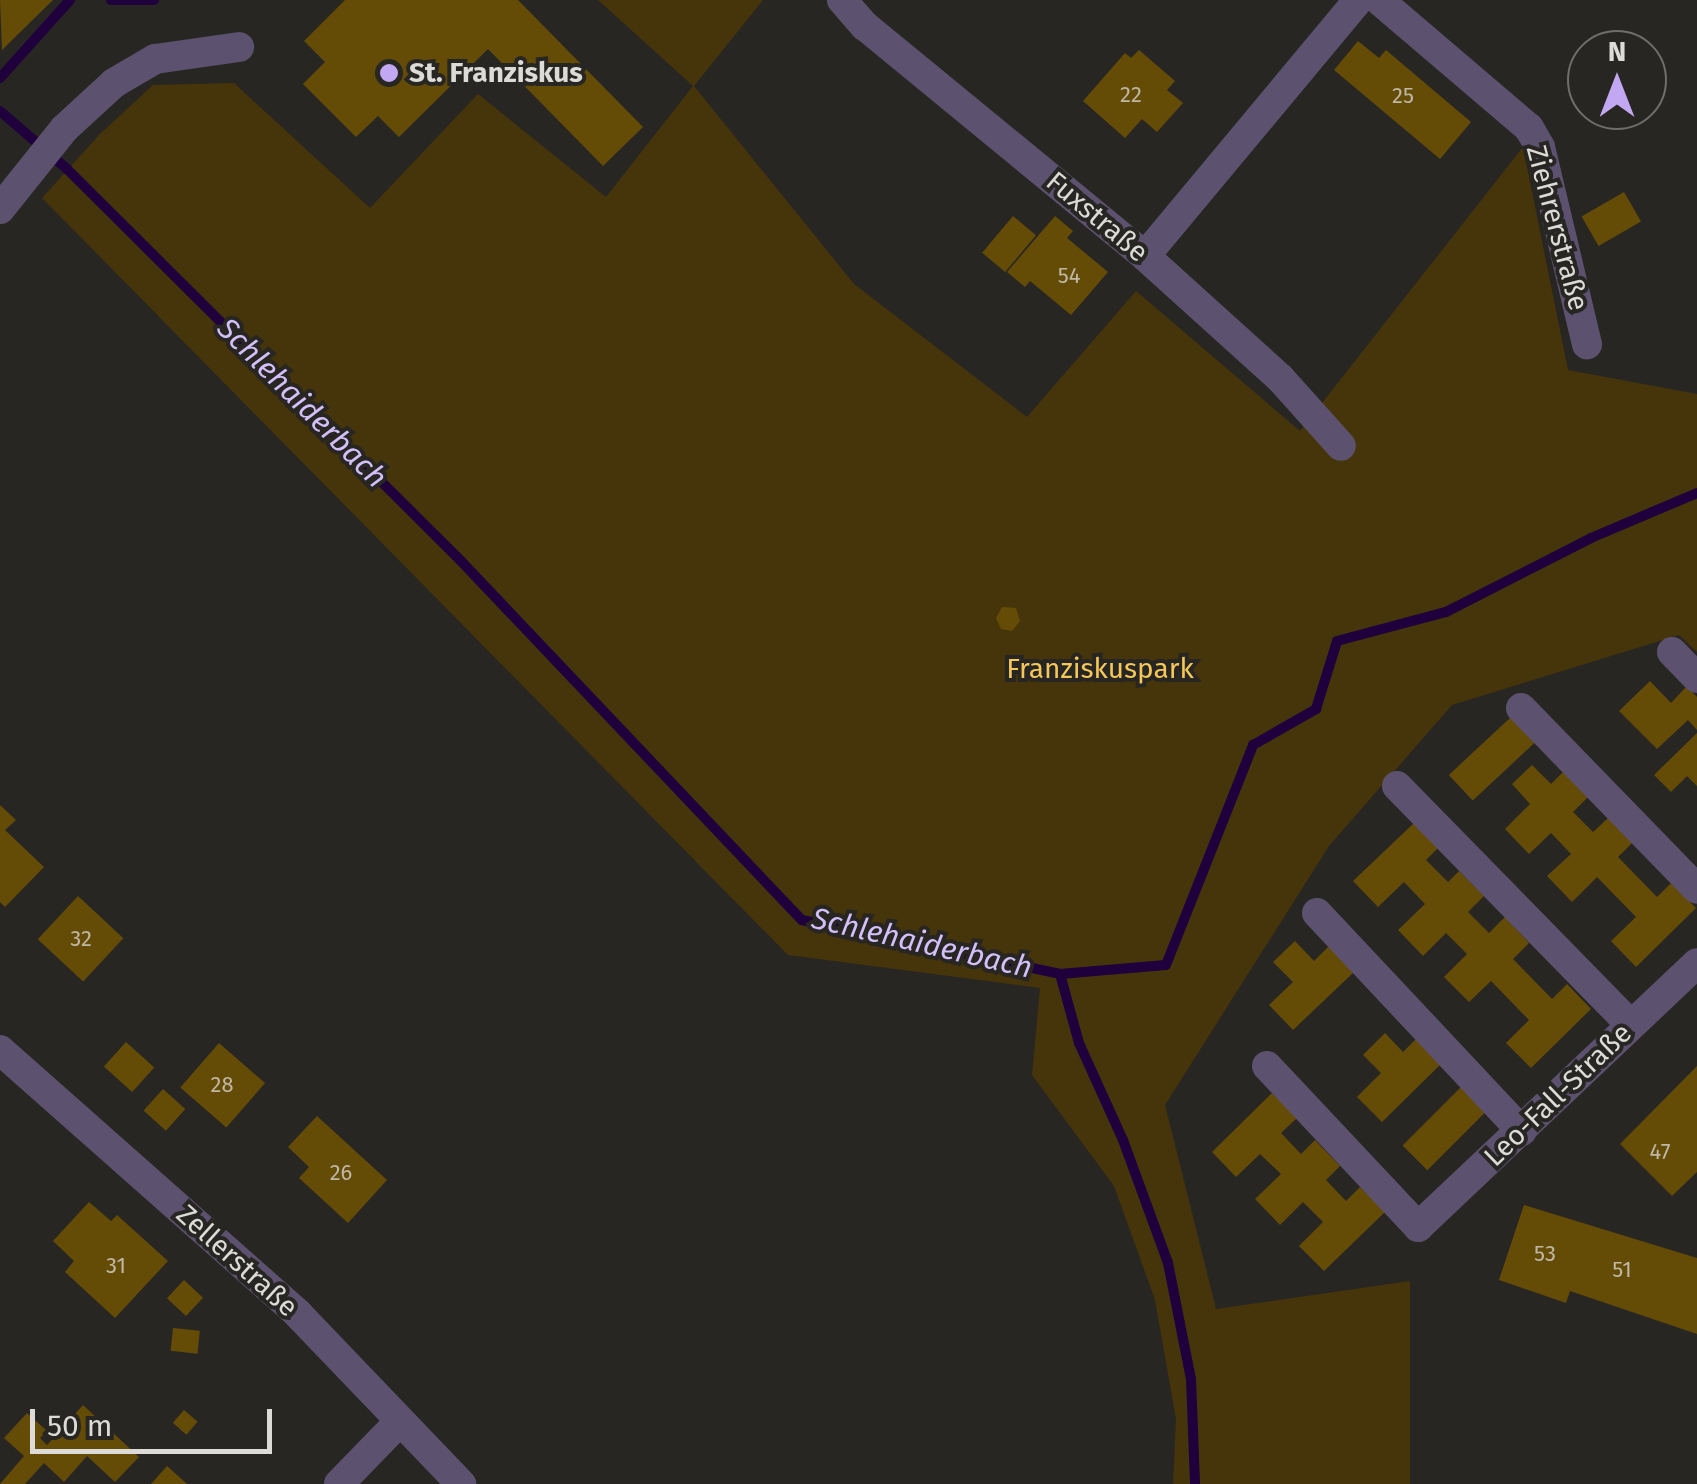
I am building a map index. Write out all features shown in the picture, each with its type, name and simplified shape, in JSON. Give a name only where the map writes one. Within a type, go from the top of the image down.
[{"type":"street","name":"Fuxstraße","points":[[842,0],[865,26],[1145,256],[1280,378],[1341,446]]},
{"type":"street","points":[[1145,256],[1358,0]]},
{"type":"street","name":"Ziehrerstraße","points":[[1380,0],[1529,128],[1540,147],[1587,344]]},
{"type":"street","points":[[0,210],[64,129],[114,83],[155,60],[240,46]]},
{"type":"street","points":[[1672,652],[1697,678]]},
{"type":"street","points":[[1521,708],[1697,889]]},
{"type":"street","points":[[1398,786],[1631,1026]]},
{"type":"street","points":[[1316,913],[1522,1131]]},
{"type":"street","name":"Leo-Fall-Straße","points":[[1267,1066],[1418,1228],[1697,962]]},
{"type":"street","name":"Zellerstraße","points":[[0,1050],[298,1314],[461,1484]]},
{"type":"street","points":[[339,1484],[400,1422]]},
{"type":"green space","name":"Franziskuspark","points":[[598,0],[763,0],[694,86],[854,284],[1027,417],[1136,291],[1300,431],[1523,147],[1568,370],[1697,394],[1697,652],[1679,635],[1452,705],[1329,846],[1165,1105],[1216,1309],[1410,1281],[1410,1484],[1173,1484],[1176,1419],[1155,1300],[1114,1186],[1032,1075],[1040,988],[788,955],[42,198],[100,134],[153,85],[234,83],[370,208],[478,94],[606,197],[693,86]]},
{"type":"building","points":[[0,0],[53,0],[2,50]]},
{"type":"building","name":"St. Franziskus","points":[[345,0],[518,0],[643,127],[603,166],[488,49],[399,137],[378,116],[356,137],[303,84],[325,62],[304,41]]},
{"type":"building","points":[[1358,41],[1379,58],[1386,50],[1471,122],[1440,159],[1334,70]]},
{"type":"building","points":[[1139,50],[1175,81],[1167,90],[1183,103],[1157,132],[1142,119],[1125,138],[1083,101],[1125,53],[1131,58]]},
{"type":"building","points":[[1624,192],[1641,221],[1599,246],[1582,216]]},
{"type":"building","points":[[1013,216],[1036,235],[1005,272],[982,253]]},
{"type":"building","points":[[1055,216],[1073,231],[1067,238],[1108,272],[1071,315],[1030,281],[1025,287],[1007,272]]},
{"type":"building","points":[[1002,607],[1016,608],[1020,621],[1012,631],[1001,629],[996,618]]},
{"type":"building","points":[[1650,681],[1671,703],[1687,686],[1697,697],[1697,730],[1688,720],[1657,749],[1619,711]]},
{"type":"building","points":[[1511,717],[1535,743],[1473,801],[1449,775]]},
{"type":"building","points":[[1697,733],[1697,786],[1687,776],[1671,792],[1654,775]]},
{"type":"building","points":[[1532,765],[1551,784],[1565,770],[1590,795],[1573,812],[1593,832],[1608,818],[1632,843],[1618,857],[1657,897],[1671,883],[1696,908],[1636,967],[1611,941],[1636,917],[1597,877],[1572,902],[1547,876],[1571,854],[1551,833],[1529,854],[1505,829],[1530,804],[1512,784]]},
{"type":"building","points":[[0,805],[16,820],[5,830],[44,867],[5,907],[0,902]]},
{"type":"building","points":[[1414,823],[1438,848],[1426,860],[1448,882],[1459,871],[1484,896],[1468,912],[1489,933],[1505,917],[1529,943],[1513,959],[1552,999],[1567,984],[1591,1009],[1531,1068],[1506,1043],[1529,1020],[1491,981],[1469,1002],[1444,977],[1467,954],[1446,933],[1423,956],[1398,930],[1425,904],[1404,882],[1378,907],[1353,881]]},
{"type":"building","points":[[78,896],[123,938],[83,981],[38,939]]},
{"type":"building","points":[[1295,941],[1314,961],[1329,946],[1354,972],[1293,1030],[1269,1005],[1293,982],[1273,962]]},
{"type":"building","points":[[1385,1033],[1403,1052],[1417,1038],[1442,1063],[1382,1122],[1357,1097],[1381,1073],[1363,1055]]},
{"type":"building","points":[[126,1042],[154,1067],[132,1092],[104,1067]]},
{"type":"building","points":[[219,1043],[265,1083],[226,1128],[180,1088]]},
{"type":"building","points":[[1697,1066],[1697,1172],[1672,1196],[1620,1144]]},
{"type":"building","points":[[1462,1086],[1487,1111],[1427,1170],[1403,1145]]},
{"type":"building","points":[[163,1089],[185,1109],[166,1131],[144,1111]]},
{"type":"building","points":[[1272,1093],[1297,1118],[1281,1133],[1301,1154],[1315,1140],[1340,1166],[1326,1180],[1346,1201],[1360,1187],[1385,1212],[1324,1271],[1299,1246],[1323,1222],[1303,1202],[1280,1225],[1255,1199],[1281,1174],[1260,1154],[1236,1177],[1212,1152]]},
{"type":"building","points":[[317,1116],[387,1180],[348,1223],[299,1178],[309,1167],[288,1147]]},
{"type":"building","points":[[89,1202],[111,1221],[117,1215],[168,1261],[115,1318],[65,1272],[74,1261],[53,1241]]},
{"type":"building","points":[[1524,1205],[1697,1258],[1697,1334],[1570,1291],[1566,1303],[1499,1280]]},
{"type":"building","points":[[184,1280],[203,1298],[186,1316],[167,1298]]},
{"type":"building","points":[[173,1328],[200,1331],[197,1354],[171,1351]]},
{"type":"building","points":[[83,1405],[139,1457],[115,1482],[87,1456],[64,1482],[44,1463],[25,1484],[0,1484],[24,1456],[4,1438],[27,1413],[47,1431],[40,1438],[47,1445]]},
{"type":"building","points":[[184,1410],[198,1422],[186,1435],[173,1423]]},
{"type":"building","points":[[167,1466],[187,1484],[151,1484]]},
{"type":"waterway","points":[[0,78],[70,0]]},
{"type":"waterway","points":[[111,0],[154,0]]},
{"type":"waterway","name":"Schlehaiderbach","points":[[0,111],[67,169],[461,561],[802,920],[1060,974],[1166,965],[1253,745],[1316,709],[1337,641],[1446,612],[1591,538],[1697,493]]},
{"type":"waterway","points":[[1060,974],[1079,1043],[1123,1140],[1168,1263],[1191,1379],[1195,1484]]},
{"type":"place","name":"St. Franziskus","points":[[389,73]]}]
